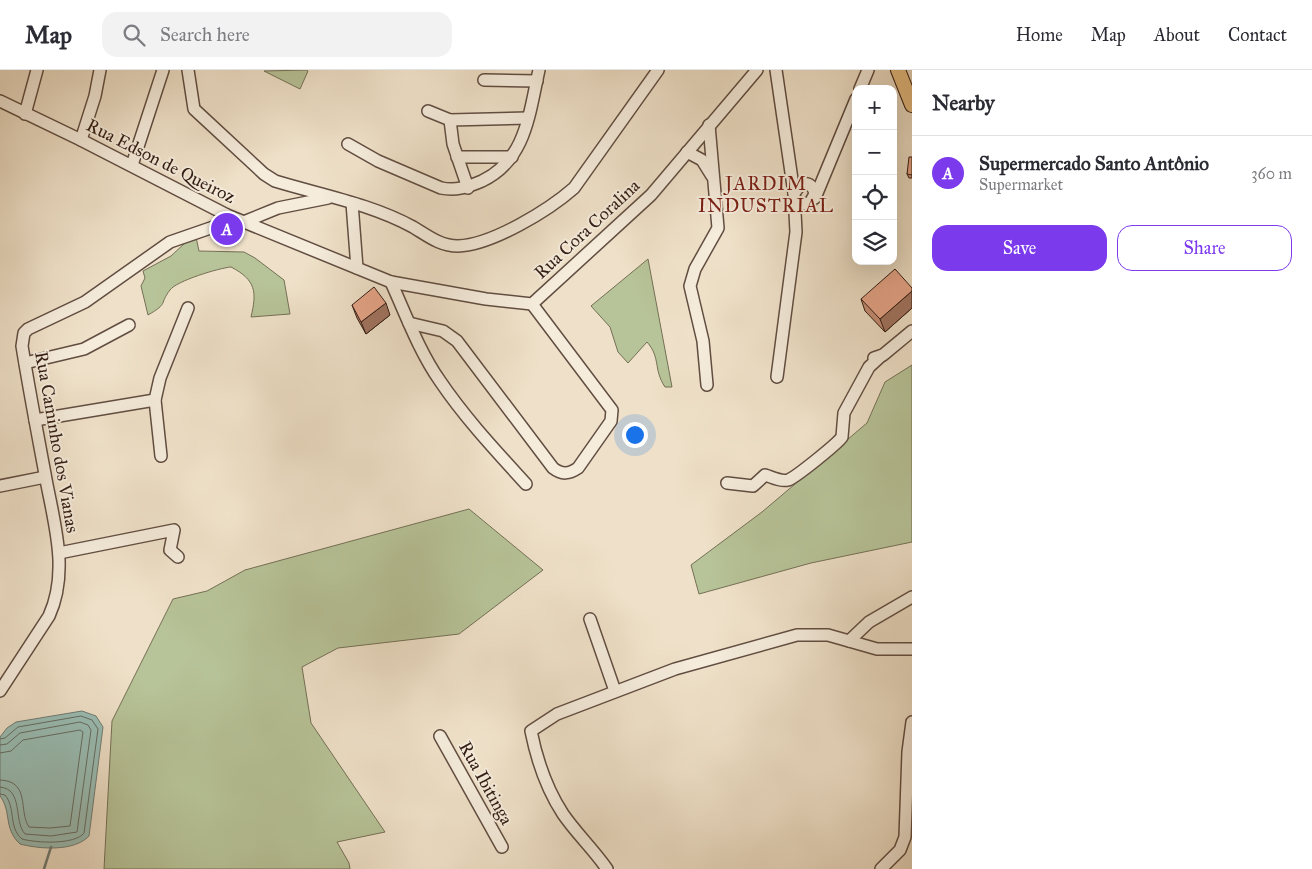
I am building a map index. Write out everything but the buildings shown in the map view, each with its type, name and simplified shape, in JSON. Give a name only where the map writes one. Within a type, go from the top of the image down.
[{"type":"main road","points":[[898,70],[912,105]]},
{"type":"main road","points":[[908,70],[912,83]]},
{"type":"street","points":[[25,114],[37,70]]},
{"type":"street","points":[[81,140],[100,70]]},
{"type":"street","points":[[132,166],[163,70]]},
{"type":"street","points":[[188,70],[194,109],[254,166],[275,181],[352,203],[395,218],[436,242],[447,245],[466,245],[490,238],[556,204],[574,188],[658,70]]},
{"type":"street","name":"Rua Cora Coralina","points":[[390,282],[486,299],[532,304],[651,194],[757,70]]},
{"type":"street","points":[[776,70],[795,196],[796,232],[777,377]]},
{"type":"street","points":[[862,85],[868,70]]},
{"type":"street","points":[[348,144],[378,161],[441,188],[450,190],[468,188],[497,174],[512,157],[528,118],[538,76],[484,80]]},
{"type":"street","name":"Rua Edson de Queiroz","points":[[0,101],[227,215],[246,221],[390,282]]},
{"type":"street","points":[[796,232],[828,167],[852,109]]},
{"type":"street","points":[[428,110],[450,120],[528,118]]},
{"type":"street","points":[[450,120],[457,157],[468,188]]},
{"type":"street","points":[[707,385],[703,341],[690,286],[695,269],[718,228],[709,125]]},
{"type":"street","points":[[687,152],[702,160],[714,178]]},
{"type":"street","points":[[457,157],[512,157]]},
{"type":"street","points":[[789,158],[795,172],[815,191],[812,200]]},
{"type":"street","points":[[812,200],[800,204],[795,196],[798,185],[808,184],[828,167]]},
{"type":"street","points":[[246,221],[287,206],[332,198]]},
{"type":"street","points":[[352,203],[356,268]]},
{"type":"street","name":"Rua Caminho dos Vianas","points":[[0,691],[55,602],[59,577],[59,554],[22,339],[28,329],[85,302],[170,242],[222,224],[227,215]]},
{"type":"street","points":[[390,282],[440,381],[476,429],[526,484]]},
{"type":"street","points":[[409,322],[450,334],[553,468],[564,473],[572,472],[578,468],[611,421],[612,410],[532,304]]},
{"type":"street","points":[[161,456],[156,400],[160,378],[188,308]]},
{"type":"street","points":[[25,363],[84,349],[129,325]]},
{"type":"street","points":[[727,483],[752,486],[765,475],[780,480],[789,480],[827,453],[842,437],[844,413],[869,367],[912,331]]},
{"type":"street","points":[[863,362],[881,356]]},
{"type":"street","points":[[35,420],[156,400]]},
{"type":"street","points":[[0,486],[45,477]]},
{"type":"street","points":[[59,554],[174,530],[170,550],[178,557]]},
{"type":"street","points":[[849,641],[869,622],[912,597]]},
{"type":"street","points":[[590,619],[616,691]]},
{"type":"street","points":[[607,869],[564,814],[548,788],[537,760],[531,731],[557,714],[675,669],[797,635],[828,635],[877,649],[912,649]]},
{"type":"street","points":[[881,869],[900,850],[905,837],[912,723]]},
{"type":"street","name":"Rua Ibitinga","points":[[440,736],[502,847]]},
{"type":"green space","points":[[264,71],[308,71],[300,89]]},
{"type":"green space","points":[[196,237],[199,251],[244,252],[284,280],[290,314],[251,317],[254,300],[253,288],[246,277],[231,267],[198,276],[174,286],[161,306],[148,315],[141,286],[145,278],[143,271],[171,256],[186,242]]},
{"type":"green space","points":[[648,259],[672,387],[665,387],[661,381],[654,353],[647,342],[628,363],[618,352],[610,327],[591,306]]},
{"type":"green space","points":[[912,365],[912,542],[811,563],[699,594],[691,565],[762,512],[867,423],[885,382]]},
{"type":"green space","points":[[469,509],[543,570],[459,634],[338,648],[302,667],[311,723],[385,832],[337,842],[349,863],[350,869],[104,869],[112,721],[173,599],[207,591],[245,570]]},
{"type":"water","points":[[82,711],[96,716],[103,727],[89,836],[75,845],[66,847],[46,848],[20,844],[11,832],[6,808],[0,796],[0,737],[7,728],[16,722]]},
{"type":"waterway","points":[[44,869],[51,847]]},
{"type":"place","name":"Supermercado Santo Antônio","points":[[227,229]]},
{"type":"district","name":"JARDIM INDUSTRIAL","points":[[766,194]]}]
